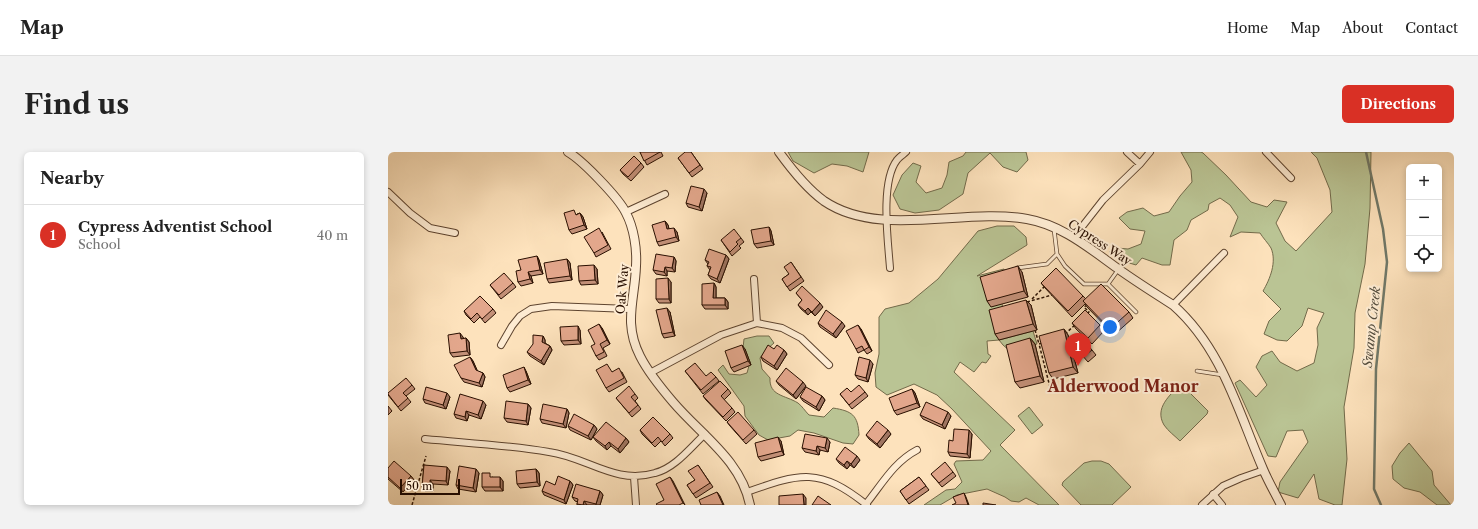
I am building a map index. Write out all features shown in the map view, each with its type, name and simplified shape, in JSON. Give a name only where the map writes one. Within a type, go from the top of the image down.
[{"type":"street","name":"Cypress Way","points":[[779,152],[796,175],[825,201],[844,211],[887,220],[997,215],[1028,219],[1053,227],[1074,237],[1173,305],[1198,331],[1219,363],[1264,470],[1281,505]]},
{"type":"street","points":[[890,268],[887,220],[888,178],[897,160],[906,152]]},
{"type":"street","points":[[1127,152],[1140,164]]},
{"type":"street","points":[[1074,237],[1103,200],[1140,164],[1150,152]]},
{"type":"street","points":[[1266,152],[1292,178]]},
{"type":"street","name":"Oak Way","points":[[569,153],[589,170],[611,193],[626,212],[636,249],[636,266],[630,309],[631,325],[639,355],[650,373],[673,403],[723,452],[733,466],[747,492],[750,505]]},
{"type":"street","points":[[388,192],[410,213],[430,228],[455,233]]},
{"type":"street","points":[[626,212],[665,194]]},
{"type":"street","points":[[1173,305],[1224,253]]},
{"type":"street","points":[[754,279],[757,322]]},
{"type":"street","points":[[501,345],[512,326],[520,316],[532,309],[552,306],[630,309]]},
{"type":"street","points":[[650,373],[720,335],[757,322],[782,328],[801,338],[829,365]]},
{"type":"street","points":[[425,439],[551,452],[573,458],[615,474],[634,477],[656,473],[677,461],[705,434]]},
{"type":"street","points":[[747,492],[790,478],[805,476],[820,478],[832,482],[844,488],[866,505],[897,464],[906,456],[917,450]]},
{"type":"street","points":[[1202,505],[1223,486],[1264,470]]},
{"type":"street","points":[[634,477],[636,505]]},
{"type":"street","points":[[1213,494],[1222,505]]},
{"type":"lane","points":[[1053,227],[1057,254],[1064,266],[1084,284],[1108,284],[1136,312]]},
{"type":"lane","points":[[1017,268],[1046,264],[1057,254]]},
{"type":"lane","points":[[1108,284],[1119,269]]},
{"type":"lane","points":[[1197,371],[1224,375]]},
{"type":"path","points":[[1031,301],[1047,285]]},
{"type":"path","points":[[1022,303],[1051,294],[1057,300]]},
{"type":"path","points":[[1084,317],[1089,312],[1084,307],[1090,302]]},
{"type":"path","points":[[1062,338],[1079,322]]},
{"type":"path","points":[[1035,330],[1051,391]]},
{"type":"path","points":[[1039,344],[1046,342]]},
{"type":"path","points":[[412,505],[426,456]]},
{"type":"green space","points":[[788,152],[869,152],[863,172],[847,166],[832,164],[814,173],[793,161]]},
{"type":"green space","points":[[966,152],[1026,152],[1028,160],[1017,172],[1003,167],[990,153],[968,173],[963,194],[939,210],[915,213],[900,209],[893,195],[902,175],[913,163],[921,166],[916,182],[926,193],[942,188],[947,175],[949,162],[963,156]]},
{"type":"green space","points":[[1181,152],[1203,153],[1251,202],[1267,207],[1274,200],[1287,202],[1276,223],[1285,241],[1296,251],[1332,212],[1330,190],[1317,158],[1311,152],[1371,152],[1370,208],[1365,264],[1355,313],[1354,348],[1344,407],[1347,459],[1342,505],[1335,505],[1319,499],[1314,474],[1298,498],[1278,492],[1280,482],[1308,442],[1303,430],[1287,431],[1276,457],[1268,456],[1235,383],[1240,380],[1256,397],[1267,385],[1256,367],[1262,356],[1272,351],[1280,362],[1297,371],[1314,363],[1318,345],[1317,328],[1324,313],[1308,308],[1302,326],[1287,341],[1277,340],[1264,334],[1269,321],[1281,309],[1263,291],[1272,270],[1273,253],[1260,233],[1241,232],[1230,237],[1238,217],[1230,205],[1220,198],[1209,204],[1208,210],[1191,220],[1187,230],[1174,240],[1170,265],[1162,265],[1142,258],[1136,265],[1126,262],[1109,252],[1117,248],[1128,249],[1141,244],[1145,231],[1130,229],[1119,218],[1127,212],[1143,208],[1154,216],[1169,212],[1192,182],[1191,170]]},
{"type":"green space","points":[[997,226],[1014,226],[1026,237],[1027,245],[977,276],[1004,269],[1006,277],[1002,304],[1004,313],[999,340],[987,341],[988,354],[991,356],[986,363],[982,362],[974,372],[960,362],[954,372],[1015,430],[1000,445],[1059,505],[1039,505],[1026,498],[1019,502],[1011,501],[987,489],[957,495],[940,505],[924,505],[946,490],[955,489],[962,482],[954,464],[956,461],[983,460],[991,451],[937,395],[914,384],[887,395],[876,387],[875,373],[879,354],[879,317],[885,309],[909,303],[938,279],[978,231]]},
{"type":"green space","points":[[1033,331],[1037,344],[1010,350],[1011,352],[999,340]]},
{"type":"green space","points":[[757,336],[769,336],[774,343],[760,358],[762,369],[770,378],[770,384],[775,392],[798,403],[809,415],[824,417],[833,408],[853,415],[857,423],[859,435],[853,444],[843,443],[814,433],[798,430],[790,436],[768,440],[759,435],[745,416],[744,406],[718,370],[723,365],[729,374],[740,375],[747,373],[750,362],[743,348],[744,339]]},
{"type":"green space","points":[[1181,384],[1208,411],[1207,414],[1180,441],[1164,425],[1161,419],[1161,413],[1162,407],[1168,397]]},
{"type":"green space","points":[[1029,407],[1043,425],[1032,434],[1018,416]]},
{"type":"green space","points":[[1409,443],[1432,471],[1434,485],[1451,505],[1437,505],[1420,492],[1404,488],[1393,479],[1392,466],[1400,453]]},
{"type":"green space","points":[[1101,461],[1109,464],[1131,487],[1112,505],[1081,505],[1062,485],[1063,482],[1084,463]]},
{"type":"building","points":[[640,152],[660,152],[644,161]]},
{"type":"building","points":[[685,152],[691,152],[700,165],[689,173],[678,158]]},
{"type":"building","points":[[634,156],[641,163],[628,177],[620,170]]},
{"type":"building","points":[[691,186],[704,189],[699,207],[686,203]]},
{"type":"building","points":[[574,210],[576,215],[580,213],[584,225],[569,230],[564,213]]},
{"type":"building","points":[[665,221],[667,229],[674,228],[676,237],[657,242],[652,225]]},
{"type":"building","points":[[769,227],[771,241],[754,244],[751,230]]},
{"type":"building","points":[[599,228],[608,245],[594,253],[584,237]]},
{"type":"building","points":[[734,229],[741,238],[736,242],[738,244],[730,252],[721,240]]},
{"type":"building","points":[[709,249],[726,255],[717,279],[708,275],[711,267],[707,266],[709,262],[705,260]]},
{"type":"building","points":[[656,254],[674,257],[672,268],[665,267],[664,272],[653,270]]},
{"type":"building","points":[[537,256],[540,270],[528,272],[530,279],[518,282],[516,271],[521,270],[518,260]]},
{"type":"building","points":[[567,259],[570,276],[547,279],[544,263]]},
{"type":"building","points":[[791,262],[801,277],[787,287],[782,279],[789,274],[784,267]]},
{"type":"building","points":[[594,265],[595,280],[579,281],[578,266]]},
{"type":"building","points":[[1018,266],[1024,291],[987,301],[980,277]]},
{"type":"building","points":[[1056,268],[1083,296],[1068,311],[1041,283]]},
{"type":"building","points":[[504,273],[513,283],[499,295],[490,285]]},
{"type":"building","points":[[668,278],[669,299],[656,299],[656,279]]},
{"type":"building","points":[[714,283],[713,298],[725,298],[725,305],[702,305],[702,284]]},
{"type":"building","points":[[1101,284],[1129,312],[1110,329],[1083,301]]},
{"type":"building","points":[[802,286],[820,303],[812,312],[808,308],[805,311],[798,305],[802,300],[796,293]]},
{"type":"building","points":[[480,296],[493,309],[482,319],[477,313],[471,319],[464,311]]},
{"type":"building","points":[[1026,300],[1033,324],[995,334],[989,310]]},
{"type":"building","points":[[667,308],[673,332],[662,334],[656,310]]},
{"type":"building","points":[[826,310],[842,322],[833,334],[818,323]]},
{"type":"building","points":[[1085,310],[1100,325],[1088,338],[1072,323]]},
{"type":"building","points":[[599,324],[607,340],[600,344],[604,352],[596,356],[591,346],[595,344],[588,330]]},
{"type":"building","points":[[858,325],[869,347],[864,350],[862,346],[856,349],[846,331]]},
{"type":"building","points":[[578,326],[578,340],[561,341],[560,327]]},
{"type":"building","points":[[1064,329],[1073,367],[1049,373],[1039,336]]},
{"type":"building","points":[[460,333],[461,339],[466,338],[467,351],[450,353],[448,335]]},
{"type":"building","points":[[533,335],[543,336],[542,342],[550,346],[541,361],[527,352],[533,344]]},
{"type":"building","points":[[1079,335],[1092,350],[1084,356],[1071,341]]},
{"type":"building","points":[[1030,338],[1040,376],[1015,382],[1006,345]]},
{"type":"building","points":[[742,345],[748,361],[731,368],[725,351]]},
{"type":"building","points":[[768,345],[774,349],[777,345],[784,350],[774,366],[761,357]]},
{"type":"building","points":[[470,357],[476,370],[483,373],[479,383],[461,378],[454,365]]},
{"type":"building","points":[[859,357],[870,360],[866,378],[855,375]]},
{"type":"building","points":[[695,363],[706,376],[711,372],[716,377],[701,390],[685,371]]},
{"type":"building","points":[[607,364],[612,372],[619,368],[624,378],[606,388],[596,370]]},
{"type":"building","points":[[524,367],[528,380],[507,388],[503,375]]},
{"type":"building","points":[[786,368],[803,382],[793,395],[776,381]]},
{"type":"building","points":[[406,378],[412,385],[403,393],[408,398],[398,407],[388,393]]},
{"type":"building","points":[[720,381],[728,389],[721,396],[732,408],[723,417],[703,396]]},
{"type":"building","points":[[859,385],[865,392],[849,405],[840,394],[847,388],[851,392]]},
{"type":"building","points":[[629,386],[635,394],[631,397],[638,405],[629,413],[616,398]]},
{"type":"building","points":[[426,387],[447,393],[443,405],[423,399]]},
{"type":"building","points":[[806,387],[822,396],[816,407],[800,397]]},
{"type":"building","points":[[912,389],[917,403],[894,411],[889,398]]},
{"type":"building","points":[[460,394],[483,401],[478,415],[466,411],[465,417],[454,414]]},
{"type":"building","points":[[506,401],[528,404],[526,421],[504,418]]},
{"type":"building","points":[[926,402],[948,412],[942,425],[920,415]]},
{"type":"building","points":[[543,404],[567,409],[563,424],[540,419]]},
{"type":"building","points":[[738,412],[754,430],[743,440],[727,422]]},
{"type":"building","points":[[574,414],[594,425],[588,436],[568,426]]},
{"type":"building","points":[[653,417],[670,434],[662,442],[658,437],[652,443],[640,430]]},
{"type":"building","points":[[877,421],[888,430],[877,444],[866,435]]},
{"type":"building","points":[[606,422],[626,438],[618,449],[609,442],[605,446],[593,437]]},
{"type":"building","points":[[954,429],[969,430],[967,454],[948,452],[949,440],[953,441]]},
{"type":"building","points":[[805,434],[827,438],[825,448],[817,446],[816,451],[802,448]]},
{"type":"building","points":[[778,437],[782,451],[758,457],[755,443]]},
{"type":"building","points":[[845,447],[857,456],[851,464],[847,461],[844,465],[836,459]]},
{"type":"building","points":[[394,461],[411,476],[400,488],[388,477],[388,468]]},
{"type":"building","points":[[945,462],[953,472],[939,483],[931,474]]},
{"type":"building","points":[[424,465],[447,467],[446,481],[430,480],[430,487],[422,487]]},
{"type":"building","points":[[698,465],[710,483],[693,494],[687,485],[695,480],[688,471]]},
{"type":"building","points":[[459,466],[476,469],[473,488],[456,485]]},
{"type":"building","points":[[536,469],[537,482],[517,484],[516,471]]},
{"type":"building","points":[[482,473],[490,473],[490,477],[500,477],[500,487],[482,487]]},
{"type":"building","points":[[558,476],[570,481],[564,500],[542,491],[546,481],[555,485]]},
{"type":"building","points":[[670,477],[683,503],[679,505],[657,505],[656,504],[664,500],[656,484]]},
{"type":"building","points":[[919,477],[926,486],[906,500],[900,491]]},
{"type":"building","points":[[576,484],[600,491],[596,504],[584,501],[583,505],[577,504],[578,499],[572,497]]},
{"type":"building","points":[[717,492],[723,505],[701,505],[699,500]]},
{"type":"building","points":[[964,493],[968,505],[952,505],[956,503],[953,497]]},
{"type":"building","points":[[803,494],[804,505],[779,505],[779,496]]},
{"type":"building","points":[[818,496],[831,505],[812,505]]},
{"type":"building","points":[[983,503],[996,505],[983,505]]},
{"type":"waterway","name":"Swamp Creek","points":[[1366,152],[1383,229],[1387,262],[1376,369],[1374,489],[1381,505]]},
{"type":"place","name":"Cypress Adventist School","points":[[1078,366]]},
{"type":"district","name":"Alderwood Manor","points":[[1123,386]]}]
